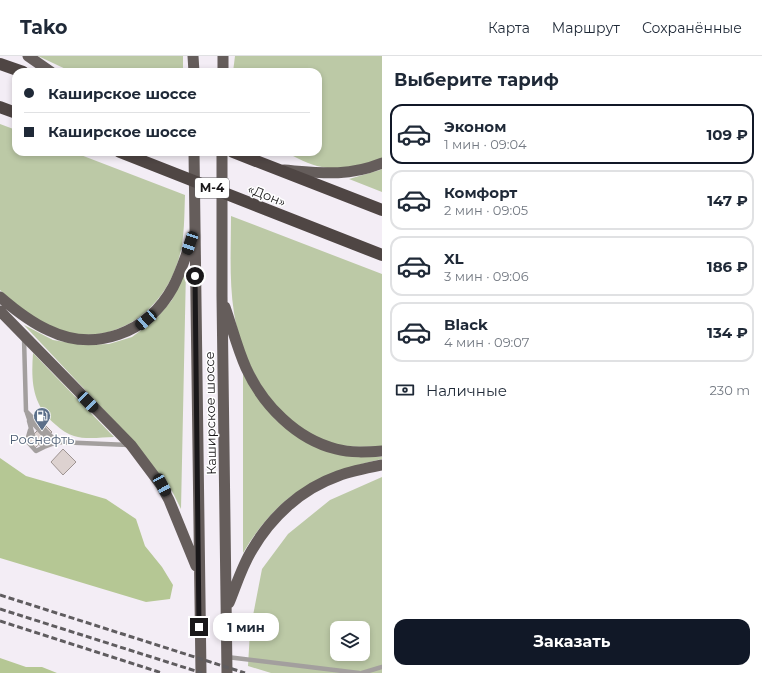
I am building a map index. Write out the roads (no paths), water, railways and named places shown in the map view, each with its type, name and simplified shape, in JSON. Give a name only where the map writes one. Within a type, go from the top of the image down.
[{"type":"highway","points":[[0,64],[12,68]]},
{"type":"highway","points":[[0,107],[12,112]]},
{"type":"highway","name":"«Дон»","points":[[131,156],[382,255]]},
{"type":"highway","points":[[243,156],[382,210]]},
{"type":"main road","points":[[28,56],[45,68]]},
{"type":"main road","points":[[194,56],[194,68]]},
{"type":"main road","points":[[223,68],[224,57]]},
{"type":"main road","name":"Каширское шоссе","points":[[194,156],[200,673]]},
{"type":"main road","name":"Каширское шоссе","points":[[222,156],[222,296],[227,673]]},
{"type":"main road","points":[[279,170],[335,174],[354,172],[382,163]]},
{"type":"main road","points":[[0,297],[19,314],[37,325],[62,336],[89,339],[106,338],[121,334],[137,327],[154,313],[164,301],[173,288],[182,268],[195,231]]},
{"type":"main road","points":[[222,296],[246,368],[255,385],[279,415],[302,434],[326,445],[351,451],[382,451]]},
{"type":"main road","points":[[0,311],[131,445],[162,485],[198,571]]},
{"type":"main road","points":[[227,607],[251,551],[276,517],[288,506],[303,494],[338,476],[382,465]]},
{"type":"lane","points":[[24,336],[26,411],[33,436],[44,447]]},
{"type":"lane","points":[[26,411],[54,443]]},
{"type":"lane","points":[[29,419],[54,443]]},
{"type":"lane","points":[[31,428],[27,441],[36,451],[54,443],[131,445]]},
{"type":"lane","points":[[227,657],[361,673],[382,667]]},
{"type":"railway","points":[[0,595],[245,673]]},
{"type":"railway","points":[[0,609],[202,673]]},
{"type":"railway","points":[[0,621],[162,673]]},
{"type":"place","name":"Роснефть","points":[[42,431]]}]
